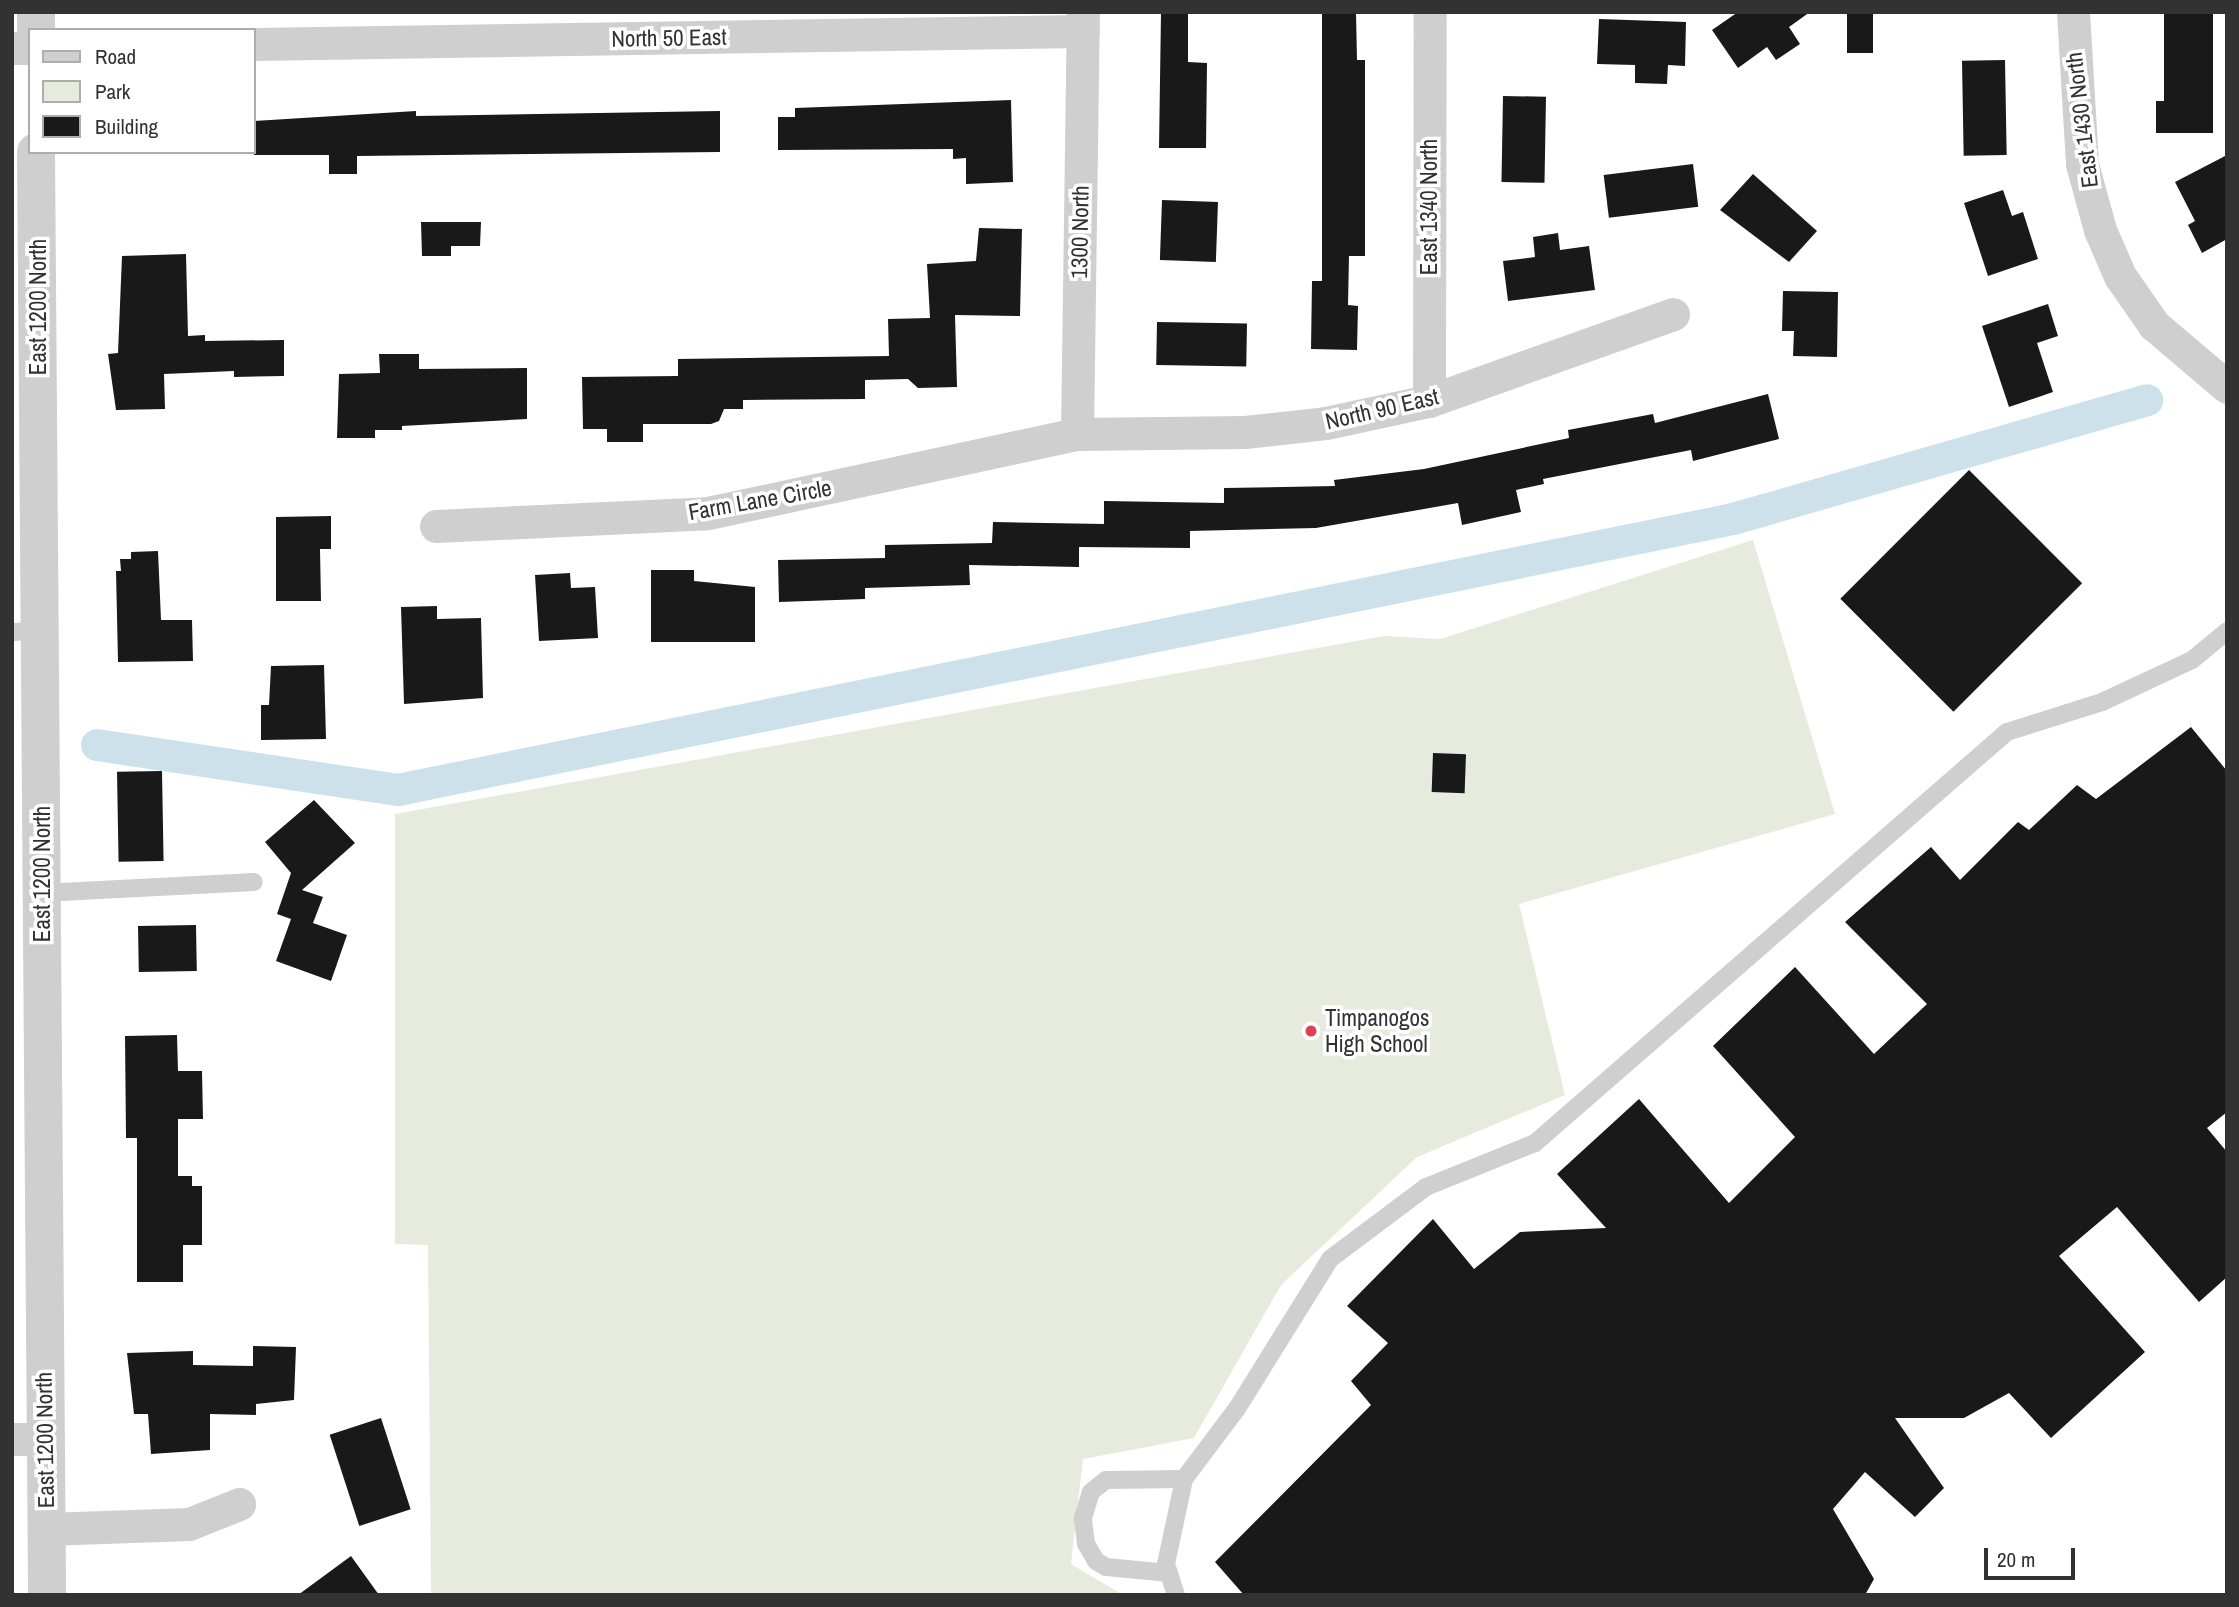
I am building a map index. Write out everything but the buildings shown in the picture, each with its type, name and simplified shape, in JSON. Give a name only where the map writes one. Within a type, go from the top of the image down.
[{"type":"street","name":"East 1340 North","points":[[1429,401],[1430,12]]},
{"type":"street","name":"East 1430 North","points":[[2073,12],[2082,164],[2100,230],[2120,276],[2154,325],[2227,387]]},
{"type":"street","name":"North 50 East","points":[[256,44],[1083,22]]},
{"type":"street","name":"1300 North","points":[[1077,434],[1083,22]]},
{"type":"street","name":"East 1200 North","points":[[37,154],[25,441],[27,632],[42,893],[28,1439],[47,1529],[47,1595]]},
{"type":"street","name":"North 90 East","points":[[1077,434],[1245,432],[1429,401],[1673,314]]},
{"type":"street","name":"Farm Lane Circle","points":[[436,526],[708,513],[1077,434]]},
{"type":"street","points":[[47,1529],[189,1524],[239,1504]]},
{"type":"lane","points":[[1176,1595],[1169,1573],[1175,1510],[1184,1479],[1238,1407],[1330,1259],[1426,1187],[1535,1143],[2007,732],[2102,702],[2192,660],[2227,631]]},
{"type":"lane","points":[[42,893],[254,882]]},
{"type":"lane","points":[[1169,1573],[1106,1567],[1096,1561],[1086,1544],[1083,1518],[1091,1492],[1106,1480],[1184,1479]]},
{"type":"green space","points":[[1753,540],[1835,814],[1519,904],[1565,1095],[1417,1157],[1281,1285],[1194,1438],[1083,1459],[1071,1564],[1123,1595],[431,1595],[428,1245],[395,1244],[395,814],[1384,636],[1440,639]]},
{"type":"waterway","points":[[97,745],[398,790],[1733,519],[2147,400]]},
{"type":"place","name":"Timpanogos High School","points":[[1311,1031]]}]
